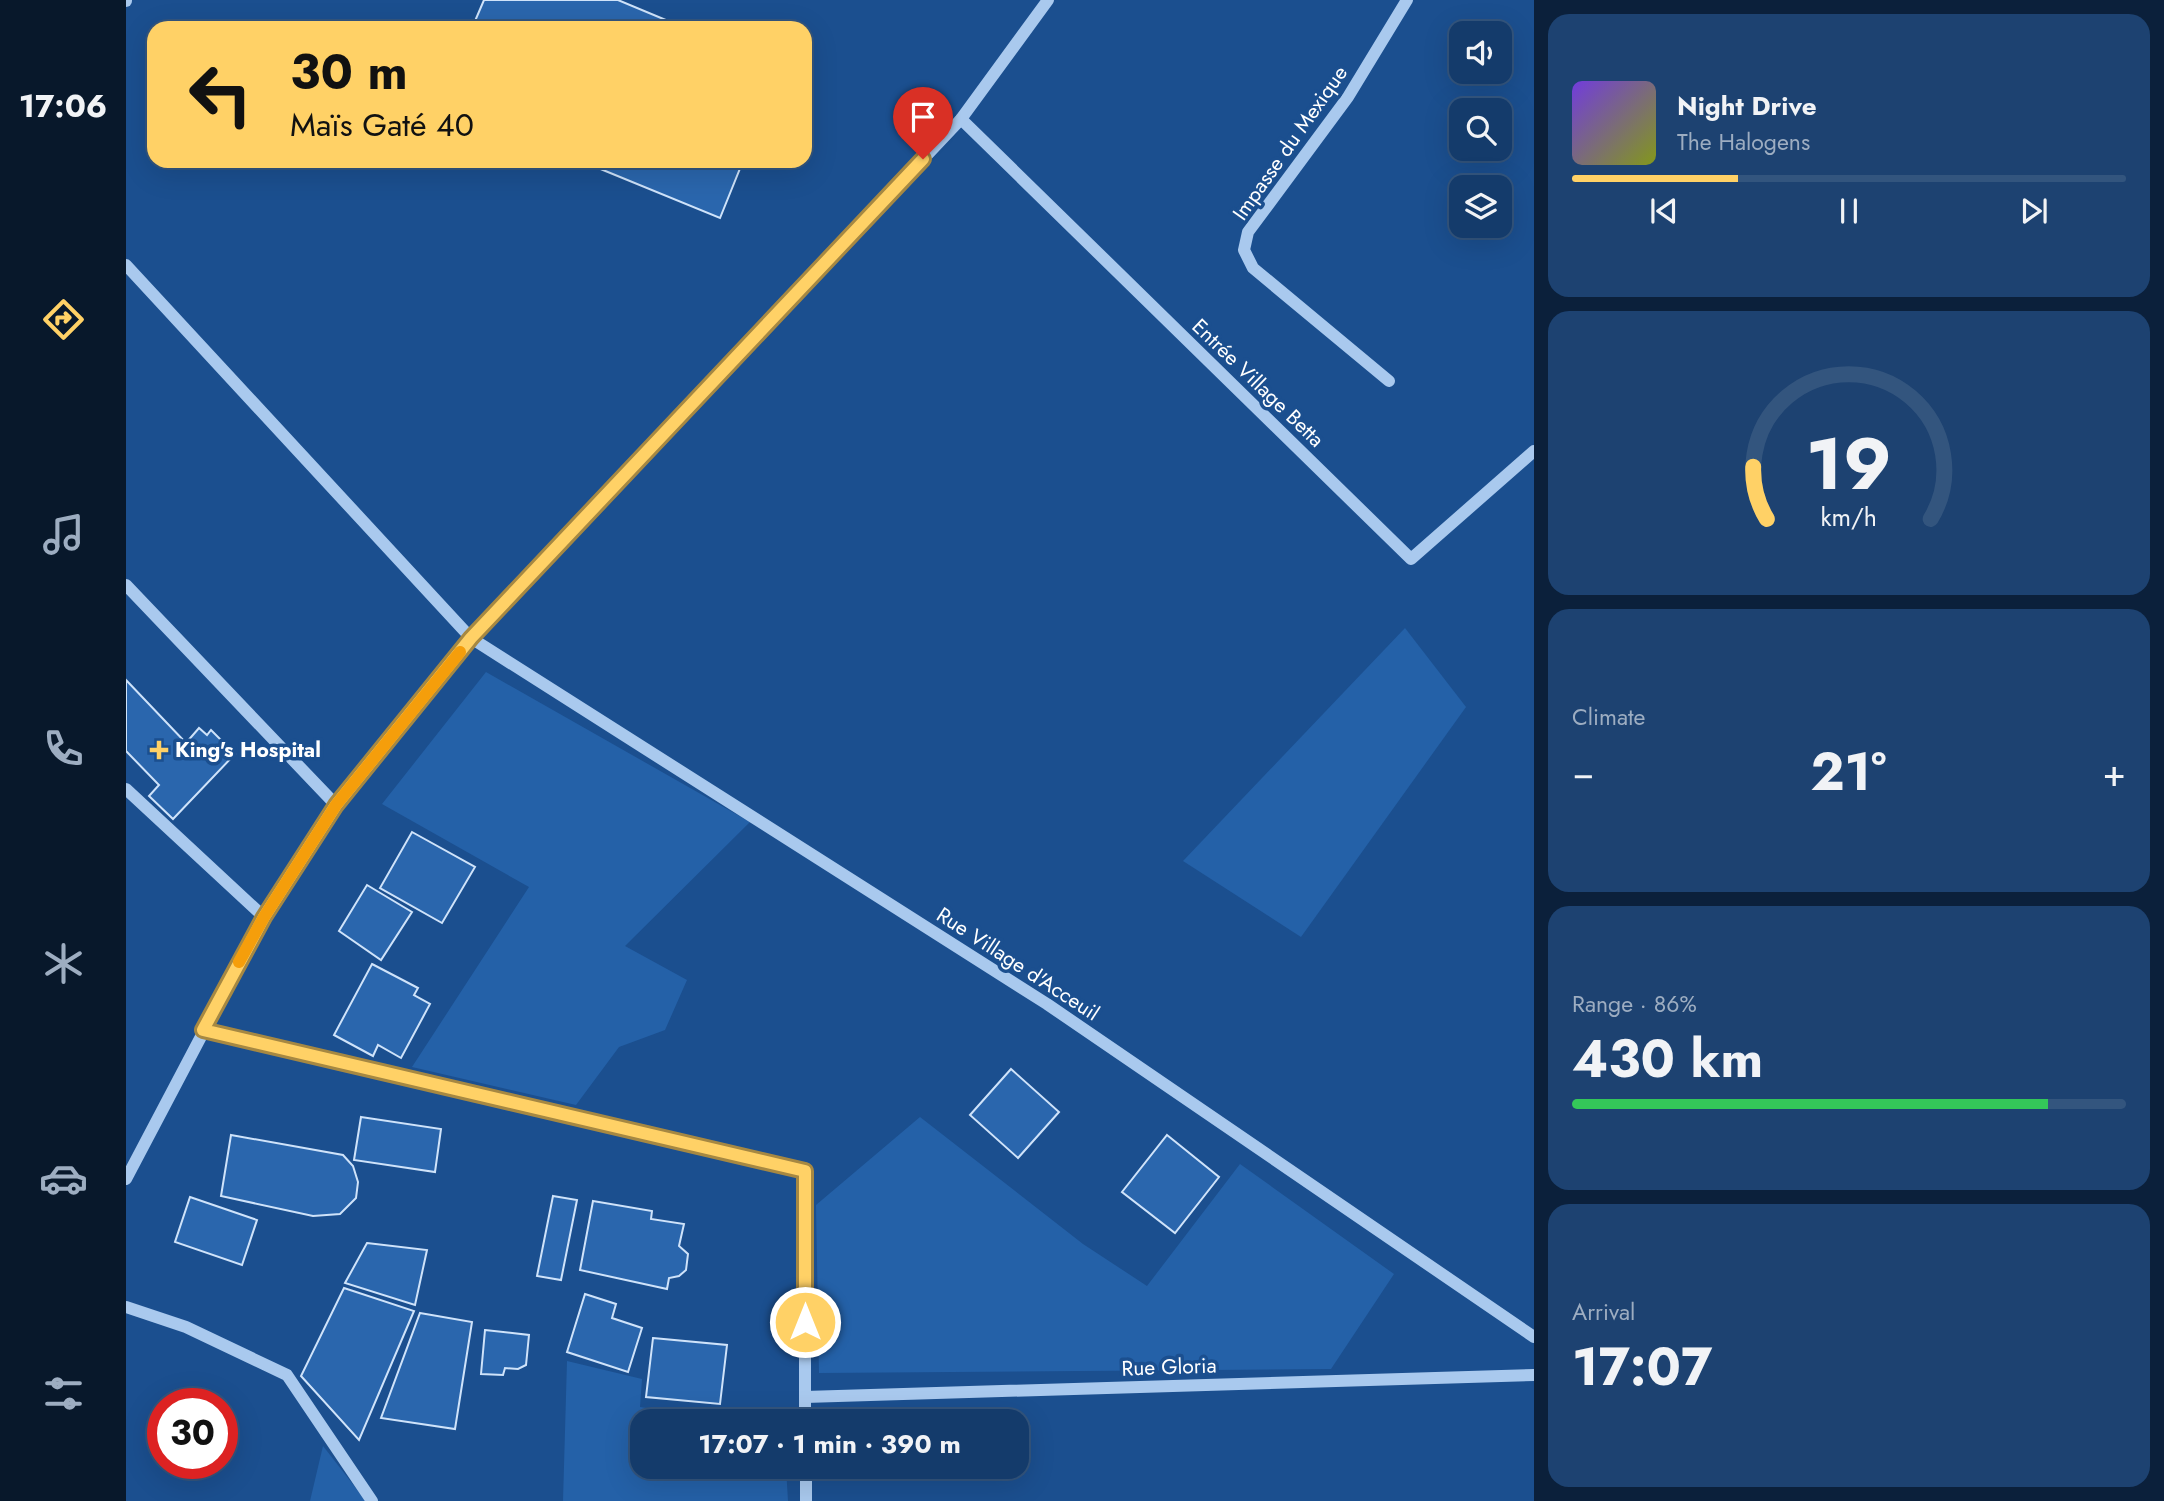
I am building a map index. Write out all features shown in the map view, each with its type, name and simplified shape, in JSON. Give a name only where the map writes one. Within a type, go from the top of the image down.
[{"type":"street","points":[[126,1179],[264,917],[336,805],[471,638],[961,119],[1048,0]]},
{"type":"street","name":"Impasse du Mexique","points":[[1389,381],[1253,268],[1244,250],[1248,232],[1348,97],[1407,0]]},
{"type":"street","name":"Entrée Village Betta","points":[[961,119],[1411,559],[1534,450]]},
{"type":"street","name":"Rue Village d'Acceuil","points":[[126,265],[471,638],[1047,1004],[1534,1337]]},
{"type":"street","points":[[126,585],[336,805]]},
{"type":"street","points":[[126,789],[264,917]]},
{"type":"street","points":[[203,1030],[805,1171],[805,1409]]},
{"type":"street","points":[[126,1307],[186,1326],[287,1375],[372,1501]]},
{"type":"street","name":"Rue Gloria","points":[[805,1397],[1534,1375]]},
{"type":"street","points":[[806,1479],[806,1501]]},
{"type":"shaded area","points":[[1405,628],[1466,707],[1301,937],[1183,861]]},
{"type":"shaded area","points":[[486,672],[750,822],[625,946],[687,980],[665,1030],[619,1047],[576,1105],[412,1067],[529,887],[382,804]]},
{"type":"shaded area","points":[[920,1117],[1083,1244],[1147,1286],[1240,1164],[1394,1274],[1331,1369],[819,1373],[816,1205]]},
{"type":"shaded area","points":[[567,1361],[642,1379],[640,1407],[653,1409],[630,1409],[630,1479],[787,1479],[788,1501],[563,1501]]},
{"type":"shaded area","points":[[323,1446],[366,1501],[310,1501]]},
{"type":"building","points":[[484,0],[618,0],[668,21],[475,21]]},
{"type":"building","points":[[598,168],[740,168],[720,218]]},
{"type":"building","points":[[126,680],[186,743],[199,728],[207,735],[211,730],[235,754],[173,819],[149,796],[159,785],[126,751]]},
{"type":"building","points":[[412,832],[475,867],[442,923],[380,888]]},
{"type":"building","points":[[367,885],[412,912],[381,960],[339,931]]},
{"type":"building","points":[[372,964],[418,988],[414,995],[430,1004],[401,1058],[378,1045],[373,1056],[334,1035]]},
{"type":"building","points":[[1011,1069],[1059,1112],[1018,1158],[970,1115]]},
{"type":"building","points":[[361,1117],[441,1129],[435,1172],[354,1160]]},
{"type":"building","points":[[231,1135],[343,1155],[353,1166],[358,1182],[356,1198],[340,1214],[313,1216],[221,1196]]},
{"type":"building","points":[[1167,1135],[1219,1177],[1175,1233],[1122,1192]]},
{"type":"building","points":[[553,1196],[577,1200],[561,1280],[537,1276]]},
{"type":"building","points":[[190,1197],[257,1220],[242,1265],[175,1242]]},
{"type":"building","points":[[593,1201],[652,1211],[651,1219],[684,1224],[679,1246],[688,1254],[686,1270],[679,1276],[669,1278],[667,1289],[580,1270]]},
{"type":"building","points":[[367,1243],[427,1250],[415,1305],[345,1283]]},
{"type":"building","points":[[344,1288],[414,1311],[359,1440],[301,1376]]},
{"type":"building","points":[[585,1294],[616,1304],[612,1318],[642,1328],[628,1372],[567,1352]]},
{"type":"building","points":[[420,1313],[472,1322],[455,1429],[381,1418]]},
{"type":"building","points":[[485,1330],[529,1335],[526,1365],[518,1369],[505,1368],[503,1375],[481,1374]]},
{"type":"building","points":[[653,1338],[727,1345],[720,1404],[646,1397]]},
{"type":"slow traffic","points":[[239,962],[264,917],[336,805],[460,652]]},
{"type":"place","name":"King's Hospital","points":[[159,750]]},
{"type":"route","points":[[805,1322],[805,1171],[203,1030],[264,917],[336,805],[471,638],[923,159]]}]
